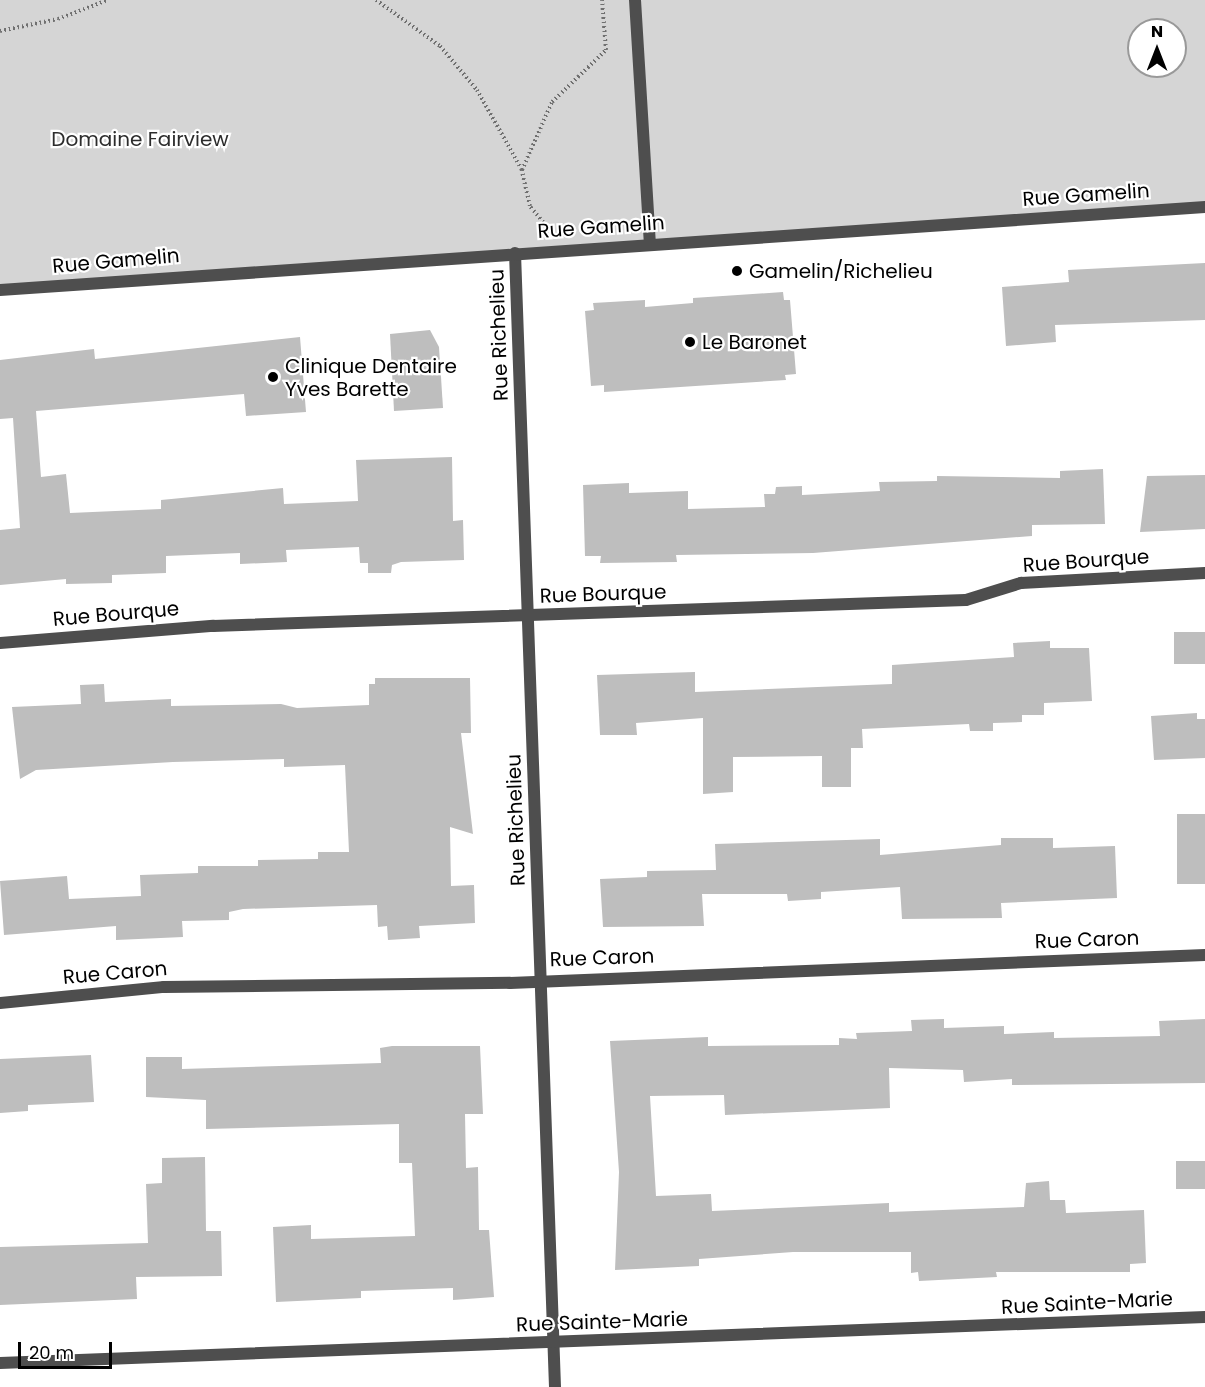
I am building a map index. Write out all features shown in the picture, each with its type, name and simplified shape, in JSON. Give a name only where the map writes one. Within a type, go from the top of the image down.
[{"type":"street","points":[[634,0],[650,244]]},
{"type":"street","name":"Rue Gamelin","points":[[0,290],[1205,207]]},
{"type":"street","name":"Rue Richelieu","points":[[515,253],[530,615],[539,980],[555,1387]]},
{"type":"street","name":"Rue Bourque","points":[[0,643],[213,626],[966,600],[1021,583],[1205,573]]},
{"type":"street","name":"Rue Caron","points":[[0,1003],[164,987],[539,980],[1205,955]]},
{"type":"street","name":"Rue Sainte-Marie","points":[[0,1363],[1205,1317]]},
{"type":"path","points":[[0,31],[58,19],[108,0]]},
{"type":"path","points":[[376,0],[440,46],[477,90],[522,170],[530,206],[549,230]]},
{"type":"path","points":[[522,170],[552,102],[606,50],[602,0]]},
{"type":"green space","name":"Domaine Fairview","points":[[0,0],[1205,0],[1205,207],[0,290]]},
{"type":"building","points":[[1205,263],[1205,320],[1055,325],[1056,342],[1006,346],[1002,287],[1069,282],[1068,270]]},
{"type":"building","name":"Le Baronet","points":[[783,292],[784,300],[790,300],[796,374],[785,375],[786,380],[604,392],[604,385],[591,386],[585,311],[594,310],[593,303],[645,300],[645,307],[693,303],[693,298]]},
{"type":"building","points":[[430,330],[439,347],[443,408],[394,411],[390,334]]},
{"type":"building","points":[[300,337],[306,412],[246,416],[244,394],[36,411],[41,477],[66,474],[70,513],[161,509],[161,500],[283,488],[284,504],[358,501],[356,460],[452,457],[453,521],[463,520],[464,560],[401,562],[392,565],[391,573],[368,573],[368,563],[360,563],[359,547],[286,550],[287,562],[240,564],[240,553],[166,556],[166,573],[112,575],[112,583],[66,584],[66,579],[0,585],[0,530],[20,528],[13,418],[0,419],[0,360],[94,349],[95,359]]},
{"type":"building","points":[[1103,469],[1105,524],[1032,525],[1032,536],[813,553],[676,555],[677,562],[600,563],[601,556],[585,556],[583,485],[629,483],[629,493],[688,491],[688,509],[765,507],[764,494],[775,494],[776,487],[802,486],[802,495],[880,491],[879,482],[937,481],[937,476],[1060,478],[1060,471]]},
{"type":"building","points":[[1205,475],[1205,529],[1140,532],[1147,476]]},
{"type":"building","points":[[1174,632],[1205,632],[1205,664],[1174,664]]},
{"type":"building","points":[[1050,641],[1050,648],[1089,648],[1092,701],[1044,703],[1044,715],[1022,715],[1022,722],[993,723],[993,731],[970,731],[969,724],[862,729],[863,748],[851,748],[851,787],[822,787],[822,756],[733,757],[733,792],[703,794],[703,718],[636,723],[637,735],[600,735],[597,675],[695,672],[695,692],[892,684],[892,665],[1014,657],[1013,643]]},
{"type":"building","points":[[375,678],[470,678],[471,733],[461,733],[473,834],[450,827],[451,886],[474,885],[475,923],[419,926],[420,938],[388,940],[387,926],[378,927],[377,905],[243,909],[229,912],[229,920],[182,921],[183,937],[116,940],[116,926],[4,935],[0,881],[67,876],[69,899],[141,896],[140,875],[198,873],[198,866],[258,866],[258,860],[318,859],[318,852],[349,852],[345,765],[284,767],[284,759],[173,762],[36,770],[20,779],[12,707],[81,704],[80,685],[104,684],[105,702],[171,699],[171,706],[281,704],[297,708],[369,705],[369,684],[375,684]]},
{"type":"building","points":[[1197,713],[1197,719],[1205,719],[1205,758],[1154,760],[1151,716]]},
{"type":"building","points":[[1177,814],[1205,814],[1205,884],[1177,884]]},
{"type":"building","points":[[1001,838],[1053,838],[1053,848],[1115,846],[1117,898],[1001,903],[1002,918],[902,919],[900,887],[821,892],[821,899],[788,901],[787,894],[702,894],[704,926],[603,927],[600,879],[647,877],[647,871],[716,870],[715,844],[880,839],[880,855],[1001,845]]},
{"type":"building","points":[[944,1019],[944,1028],[1004,1026],[1004,1034],[1054,1032],[1054,1038],[1160,1036],[1159,1021],[1205,1019],[1205,1083],[1012,1085],[1012,1079],[964,1082],[963,1070],[889,1068],[890,1108],[725,1115],[724,1095],[650,1096],[656,1196],[711,1194],[712,1211],[889,1203],[889,1212],[1024,1207],[1026,1183],[1049,1181],[1050,1200],[1065,1200],[1066,1213],[1144,1210],[1146,1263],[1130,1264],[1130,1272],[996,1272],[997,1277],[919,1281],[918,1272],[911,1273],[911,1252],[793,1252],[699,1259],[699,1266],[615,1270],[619,1172],[610,1041],[708,1037],[708,1046],[839,1045],[839,1038],[857,1039],[856,1033],[912,1031],[911,1020]]},
{"type":"building","points":[[480,1046],[483,1114],[465,1114],[466,1168],[478,1167],[479,1230],[489,1230],[494,1297],[453,1300],[453,1288],[361,1291],[361,1298],[276,1302],[273,1227],[311,1225],[311,1239],[415,1236],[412,1163],[399,1163],[399,1124],[206,1129],[206,1100],[146,1097],[146,1057],[182,1057],[182,1069],[381,1063],[380,1048]]},
{"type":"building","points":[[91,1055],[94,1102],[28,1105],[28,1111],[0,1113],[0,1059]]},
{"type":"building","points":[[205,1157],[206,1231],[221,1231],[222,1276],[136,1277],[137,1299],[0,1305],[0,1247],[148,1243],[146,1184],[162,1183],[162,1158]]},
{"type":"building","points":[[1176,1161],[1205,1161],[1205,1189],[1176,1189]]},
{"type":"place","name":"Gamelin/Richelieu","points":[[737,271]]},
{"type":"place","name":"Le Baronet","points":[[690,342]]},
{"type":"place","name":"Clinique Dentaire Yves Barette","points":[[273,377]]}]
